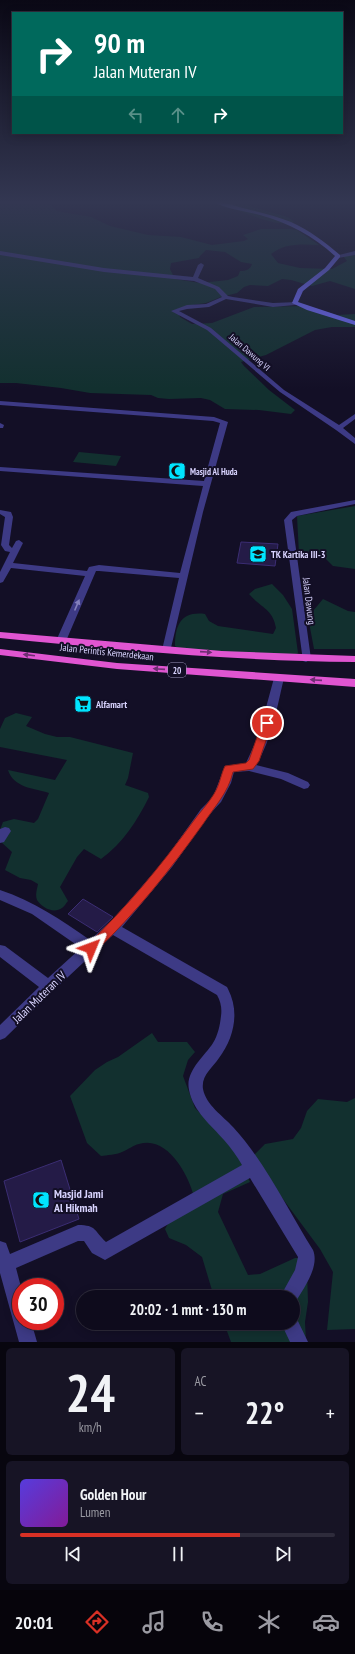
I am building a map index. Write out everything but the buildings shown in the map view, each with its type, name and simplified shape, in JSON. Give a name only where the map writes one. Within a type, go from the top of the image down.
[{"type":"highway","name":"Jalan Perintis Kemerdekaan","points":[[0,635],[166,650],[306,659],[355,659]]},
{"type":"highway","name":"Jalan Perintis Kemerdekaan","points":[[0,652],[117,666],[355,683]]},
{"type":"main road","points":[[331,264],[300,290],[295,303],[355,322]]},
{"type":"street","points":[[65,264],[153,276],[195,279],[217,288],[226,297],[273,305],[295,303]]},
{"type":"street","points":[[195,279],[201,265]]},
{"type":"street","name":"Jalan Dawung VI","points":[[226,297],[207,306],[187,307],[174,311],[209,329],[282,391],[339,428],[355,442]]},
{"type":"street","points":[[0,403],[220,420],[224,422],[166,650]]},
{"type":"street","points":[[339,428],[355,416]]},
{"type":"street","points":[[0,469],[207,484]]},
{"type":"street","name":"Jalan Dawung","points":[[306,659],[288,520],[294,514],[355,502]]},
{"type":"street","points":[[0,512],[8,514],[9,517],[5,546],[8,549],[17,547],[0,580]]},
{"type":"street","points":[[8,565],[90,574]]},
{"type":"street","points":[[61,641],[92,569],[99,568],[184,576]]},
{"type":"street","points":[[279,678],[267,723],[254,761],[249,767],[284,776],[304,785]]},
{"type":"street","name":"Jalan Muteran IV","points":[[0,1034],[112,928],[168,864],[205,812],[217,799],[225,783],[229,769],[249,767]]},
{"type":"street","points":[[0,895],[28,905],[91,948]]},
{"type":"street","points":[[112,928],[222,990],[228,1002],[225,1032],[218,1049],[203,1066],[196,1078],[195,1089],[201,1104],[234,1140],[307,1256],[303,1273],[291,1290]]},
{"type":"street","points":[[0,950],[49,986]]},
{"type":"street","points":[[12,1287],[3,1257],[78,1233],[88,1233],[98,1246],[105,1252],[252,1168]]},
{"type":"street","points":[[25,1330],[28,1342]]},
{"type":"street","points":[[293,1330],[299,1342]]},
{"type":"green space","points":[[0,264],[171,264],[170,269],[175,279],[200,283],[228,280],[238,276],[240,271],[248,270],[252,264],[250,264],[281,264],[300,268],[332,269],[342,264],[355,264],[355,289],[330,281],[312,286],[282,279],[268,286],[250,285],[244,287],[237,293],[206,303],[186,306],[178,312],[180,317],[192,324],[212,323],[254,307],[307,306],[337,315],[355,314],[355,327],[332,327],[315,330],[266,355],[241,362],[269,390],[295,410],[291,414],[259,410],[225,409],[210,400],[201,398],[169,399],[158,398],[151,395],[90,393],[16,383],[0,383]]},
{"type":"green space","points":[[79,452],[121,456],[116,466],[73,462]]},
{"type":"green space","points":[[355,506],[355,569],[333,566],[324,557],[299,554],[297,516]]},
{"type":"green space","points":[[272,584],[283,595],[292,609],[298,653],[295,657],[180,650],[175,646],[178,625],[185,617],[197,614],[205,614],[209,621],[218,626],[273,634],[276,628],[272,617],[266,609],[249,594],[255,589]]},
{"type":"green space","points":[[323,599],[348,611],[355,612],[355,649],[314,649],[308,617]]},
{"type":"green space","points":[[16,713],[32,717],[26,726],[45,734],[57,737],[70,737],[133,753],[128,778],[125,785],[148,793],[149,797],[140,815],[129,831],[109,853],[101,859],[84,849],[77,857],[60,887],[68,901],[59,910],[45,908],[39,903],[36,896],[38,884],[31,880],[20,878],[5,870],[12,852],[0,841],[0,830],[3,822],[14,819],[34,823],[38,819],[49,793],[19,784],[11,776],[8,770],[55,780],[67,760],[0,747],[0,729],[5,718]]},
{"type":"green space","points":[[152,1033],[158,1042],[187,1042],[195,1052],[188,1060],[183,1076],[195,1108],[220,1133],[239,1156],[250,1182],[223,1194],[218,1212],[248,1275],[260,1274],[295,1258],[300,1258],[307,1270],[308,1302],[305,1322],[306,1342],[231,1342],[227,1330],[300,1330],[300,1290],[212,1290],[202,1257],[186,1245],[169,1238],[165,1229],[173,1215],[194,1197],[182,1168],[175,1159],[159,1145],[149,1143],[137,1145],[117,1154],[101,1156],[87,1143],[70,1096],[95,1070],[118,1057]]},
{"type":"green space","points":[[355,1098],[355,1329],[327,1330],[333,1272],[320,1249],[253,1156],[265,1144],[293,1139],[301,1128],[307,1111],[318,1099],[347,1102]]},
{"type":"place","name":"Masjid Al Huda","points":[[177,471]]},
{"type":"place","name":"TK Kartika III-3","points":[[258,554]]},
{"type":"place","name":"Alfamart","points":[[83,704]]},
{"type":"place","name":"Masjid Jami Al Hikmah","points":[[41,1200]]},
{"type":"route","points":[[91,948],[120,920],[168,864],[205,812],[217,799],[225,783],[229,769],[249,767],[254,761],[267,723]]}]
